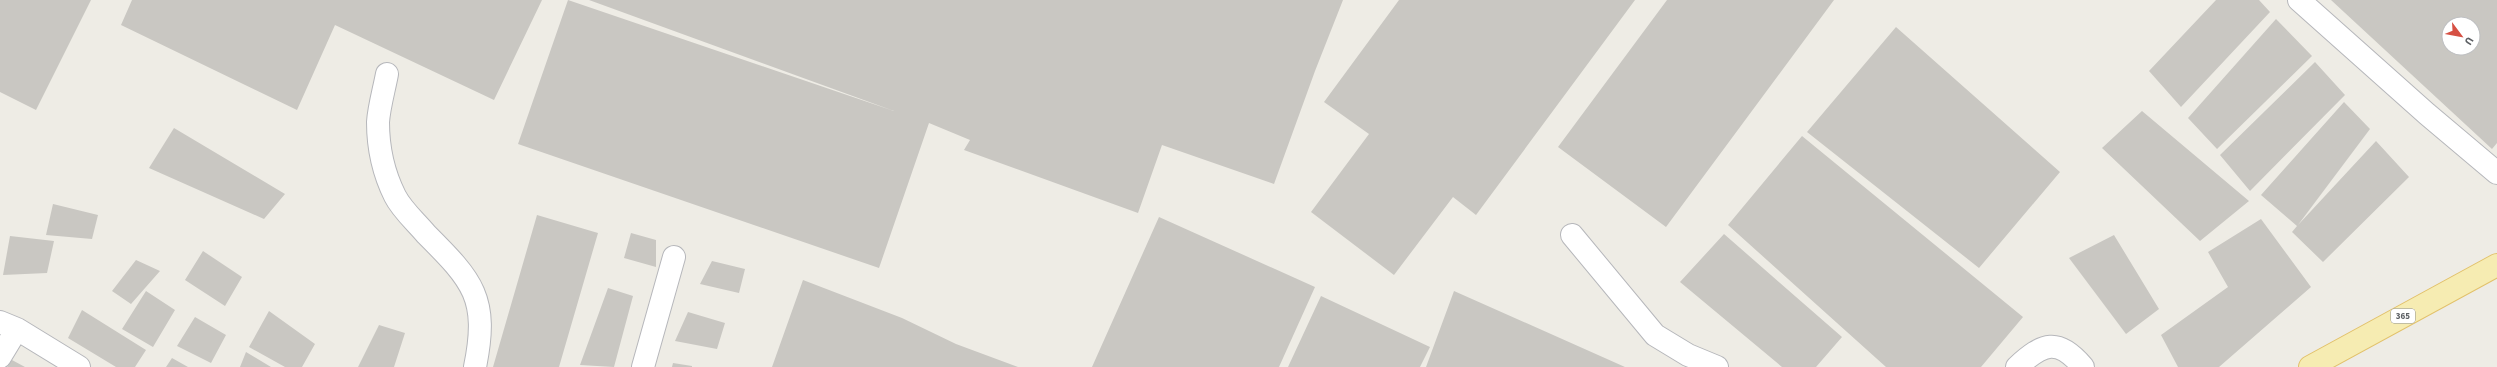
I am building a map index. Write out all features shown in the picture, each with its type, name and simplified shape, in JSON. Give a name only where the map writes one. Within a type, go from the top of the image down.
[{"type":"main road","name":"365","points":[[2310,367],[2496,269]]},
{"type":"street","points":[[2298,0],[2427,114],[2497,173]]},
{"type":"street","points":[[386,74],[378,122],[381,151],[388,180],[396,198],[414,221],[455,262],[470,283],[481,312],[480,341],[475,367]]},
{"type":"street","points":[[1572,235],[1655,336],[1688,355],[1717,367]]},
{"type":"street","points":[[643,367],[674,257]]},
{"type":"street","points":[[0,357],[9,325],[79,367]]},
{"type":"street","points":[[2017,367],[2035,350],[2051,346],[2065,350],[2083,367]]},
{"type":"building","points":[[0,0],[91,0],[36,110],[0,92]]},
{"type":"building","points":[[132,0],[542,0],[494,100],[335,25],[297,110],[121,25]]},
{"type":"building","points":[[568,0],[894,111],[589,0],[1343,0],[1315,71],[1274,184],[1162,145],[1138,213],[964,150],[970,140],[929,123],[879,268],[518,144]]},
{"type":"building","points":[[1399,0],[1635,0],[1476,215],[1453,197],[1394,275],[1311,212],[1369,134],[1324,102]]},
{"type":"building","points":[[1667,0],[1834,0],[1666,227],[1558,147]]},
{"type":"building","points":[[2216,0],[2259,0],[2270,12],[2181,107],[2149,71]]},
{"type":"building","points":[[2331,0],[2497,0],[2497,143],[2492,149]]},
{"type":"building","points":[[2276,19],[2312,56],[2217,149],[2188,118]]},
{"type":"building","points":[[1896,27],[2060,172],[1979,268],[1807,132]]},
{"type":"building","points":[[2315,62],[2345,95],[2250,191],[2220,155]]},
{"type":"building","points":[[2344,102],[2370,129],[2298,225],[2376,141],[2409,177],[2323,262],[2292,232],[2297,226],[2261,195]]},
{"type":"building","points":[[2142,111],[2249,201],[2200,241],[2102,148]]},
{"type":"building","points":[[174,128],[285,194],[264,219],[149,168]]},
{"type":"building","points":[[1802,136],[2023,317],[1981,367],[1886,367],[1728,225]]},
{"type":"building","points":[[53,204],[98,215],[92,239],[46,235]]},
{"type":"building","points":[[537,215],[598,233],[559,367],[493,367]]},
{"type":"building","points":[[1159,217],[1315,287],[1279,367],[1092,367]]},
{"type":"building","points":[[2261,219],[2311,287],[2219,367],[2178,367],[2161,335],[2228,287],[2208,252]]},
{"type":"building","points":[[631,233],[656,240],[656,267],[624,258]]},
{"type":"building","points":[[1724,234],[1842,337],[1816,367],[1782,367],[1680,282]]},
{"type":"building","points":[[2114,235],[2159,309],[2126,334],[2069,258]]},
{"type":"building","points":[[10,236],[54,241],[47,273],[3,275]]},
{"type":"building","points":[[203,251],[242,277],[225,306],[185,280]]},
{"type":"building","points":[[136,260],[160,271],[131,304],[112,291]]},
{"type":"building","points":[[712,261],[745,269],[739,293],[700,284]]},
{"type":"building","points":[[803,280],[902,318],[956,344],[1018,367],[772,367]]},
{"type":"building","points":[[608,288],[633,296],[614,367],[580,365]]},
{"type":"building","points":[[146,291],[175,310],[153,347],[122,329]]},
{"type":"building","points":[[1454,291],[1625,367],[1426,367]]},
{"type":"building","points":[[1321,296],[1430,347],[1420,367],[1288,367]]},
{"type":"building","points":[[82,310],[146,350],[135,367],[116,367],[68,338]]},
{"type":"building","points":[[269,311],[315,344],[302,367],[285,367],[249,347]]},
{"type":"building","points":[[688,312],[725,323],[717,349],[675,341]]},
{"type":"building","points":[[195,317],[226,335],[211,363],[177,346]]},
{"type":"building","points":[[379,325],[405,333],[394,367],[358,367]]},
{"type":"building","points":[[246,352],[271,367],[240,367]]},
{"type":"building","points":[[172,358],[188,367],[166,367]]},
{"type":"building","points":[[12,360],[25,367],[7,367]]},
{"type":"building","points":[[673,363],[692,366],[692,367],[672,367]]}]
